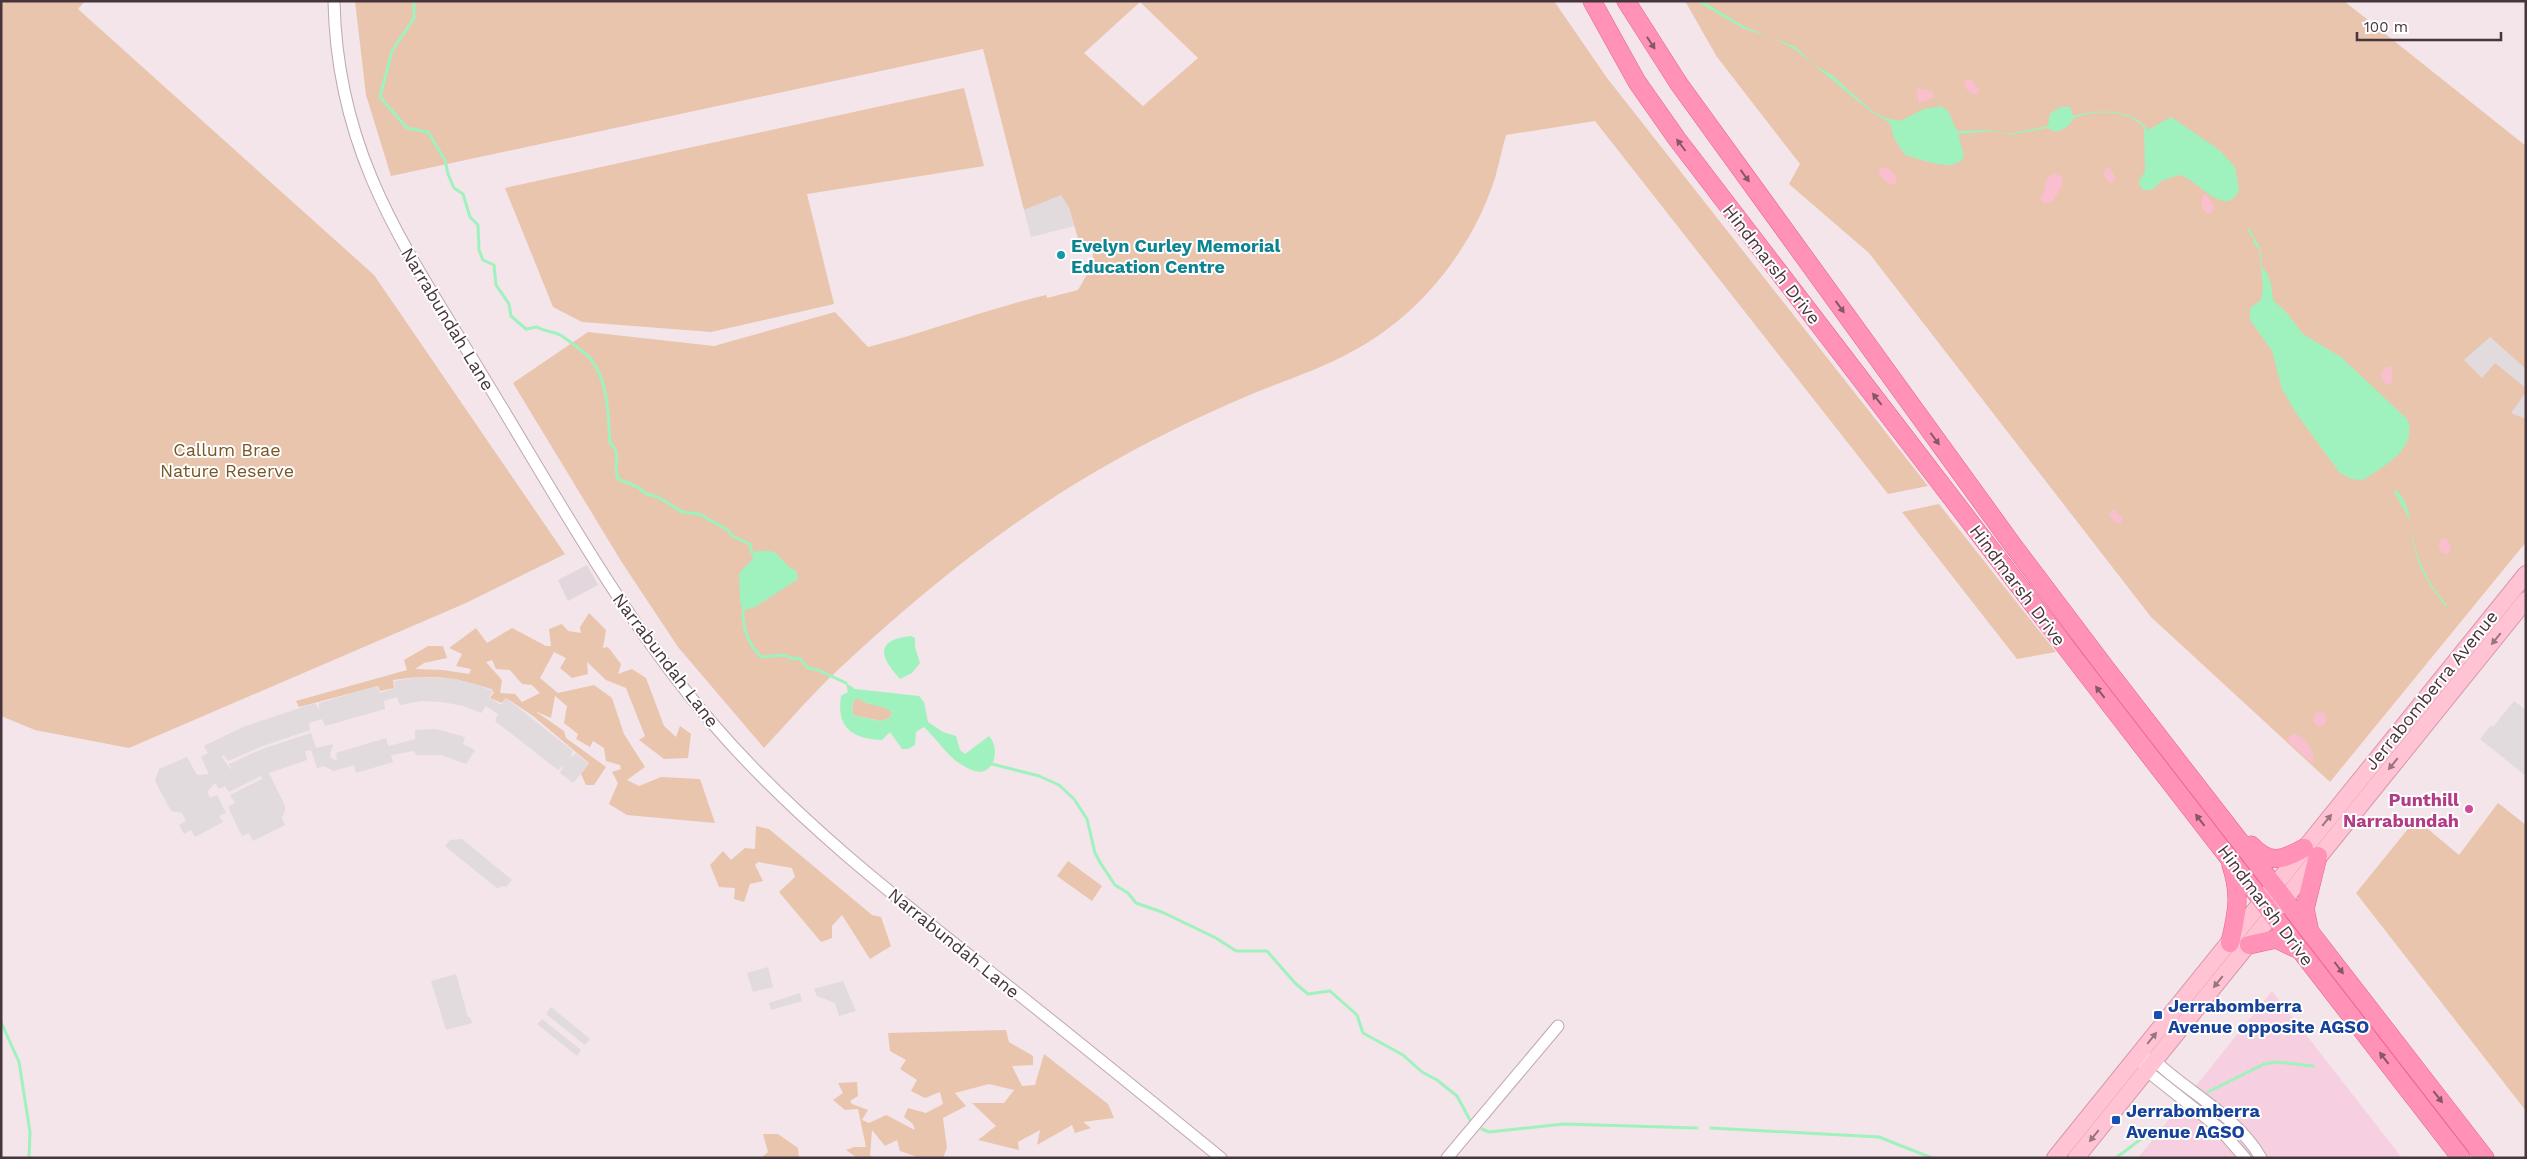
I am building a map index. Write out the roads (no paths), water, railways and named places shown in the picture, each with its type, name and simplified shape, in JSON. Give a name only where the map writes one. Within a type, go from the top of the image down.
[{"type":"main road","name":"Hindmarsh Drive","points":[[1592,1],[1637,82],[1677,139],[2461,1158]]},
{"type":"main road","name":"Hindmarsh Drive","points":[[1626,1],[1679,84],[1964,479],[2104,666],[2485,1158]]},
{"type":"main road","points":[[1949,493],[1964,479]]},
{"type":"main road","name":"Jerrabomberra Avenue","points":[[2055,1158],[2126,1083],[2151,1066],[2249,945],[2273,915],[2280,892],[2439,683],[2526,574]]},
{"type":"main road","name":"Jerrabomberra Avenue","points":[[2311,852],[2526,600]]},
{"type":"main road","points":[[2439,683],[2461,678],[2461,655]]},
{"type":"main road","points":[[2210,804],[2263,856],[2272,859],[2311,852],[2305,909],[2309,930]]},
{"type":"main road","points":[[2224,850],[2236,880],[2238,903],[2230,943]]},
{"type":"main road","name":"Jerrabomberra Avenue","points":[[2076,1158],[2126,1083],[2138,1056],[2230,943],[2262,900],[2280,892]]},
{"type":"main road","points":[[2249,945],[2276,939],[2302,952]]},
{"type":"street","name":"Narrabundah Lane","points":[[334,1],[339,68],[348,114],[359,151],[385,212],[590,554],[663,661],[741,756],[825,838],[1221,1158]]},
{"type":"street","points":[[1447,1158],[1558,1026]]},
{"type":"street","points":[[2138,1056],[2226,1118],[2242,1134],[2260,1158]]},
{"type":"street","points":[[2151,1066],[2219,1128],[2245,1158]]},
{"type":"waterway","points":[[414,1],[414,18],[392,51],[380,97],[407,128],[428,132],[445,160],[454,188],[463,194],[470,217],[478,225],[479,250],[483,260],[494,265],[496,285],[509,304],[511,316],[526,329],[537,327],[562,336],[587,355],[596,366],[604,387],[608,410],[610,443],[616,451],[616,474],[618,479],[638,487],[646,494],[658,497],[682,512],[699,514],[728,530],[732,536],[750,544],[752,553]]},
{"type":"waterway","points":[[743,611],[747,636],[761,657],[785,655],[793,659],[799,658],[808,668],[818,670],[846,683]]},
{"type":"waterway","points":[[992,764],[1039,776],[1059,785],[1074,799],[1087,819],[1095,853],[1101,864],[1115,885],[1128,893],[1136,903],[1162,912],[1216,938],[1236,951],[1267,951],[1295,983],[1308,994],[1330,991],[1357,1015],[1363,1033],[1403,1055],[1422,1072],[1437,1080],[1457,1096],[1470,1120]]},
{"type":"waterway","points":[[1,1022],[19,1062],[30,1132],[29,1158]]},
{"type":"waterway","points":[[2208,1092],[2264,1064],[2277,1062],[2313,1066]]},
{"type":"waterway","points":[[1482,1129],[1489,1132],[1564,1124],[1697,1128]]},
{"type":"waterway","points":[[1711,1128],[1879,1137],[1932,1158]]},
{"type":"waterway","points":[[2116,1158],[2141,1139],[2176,1131]]},
{"type":"place","name":"Evelyn Curley Memorial Education Centre","points":[[1061,255]]},
{"type":"place","name":"Punthill Narrabundah","points":[[2469,809]]},
{"type":"place","name":"Jerrabomberra Avenue opposite AGSO","points":[[2158,1015]]},
{"type":"place","name":"Jerrabomberra Avenue AGSO","points":[[2116,1120]]},
{"type":"park label","name":"Callum Brae Nature Reserve","points":[[227,459]]}]
